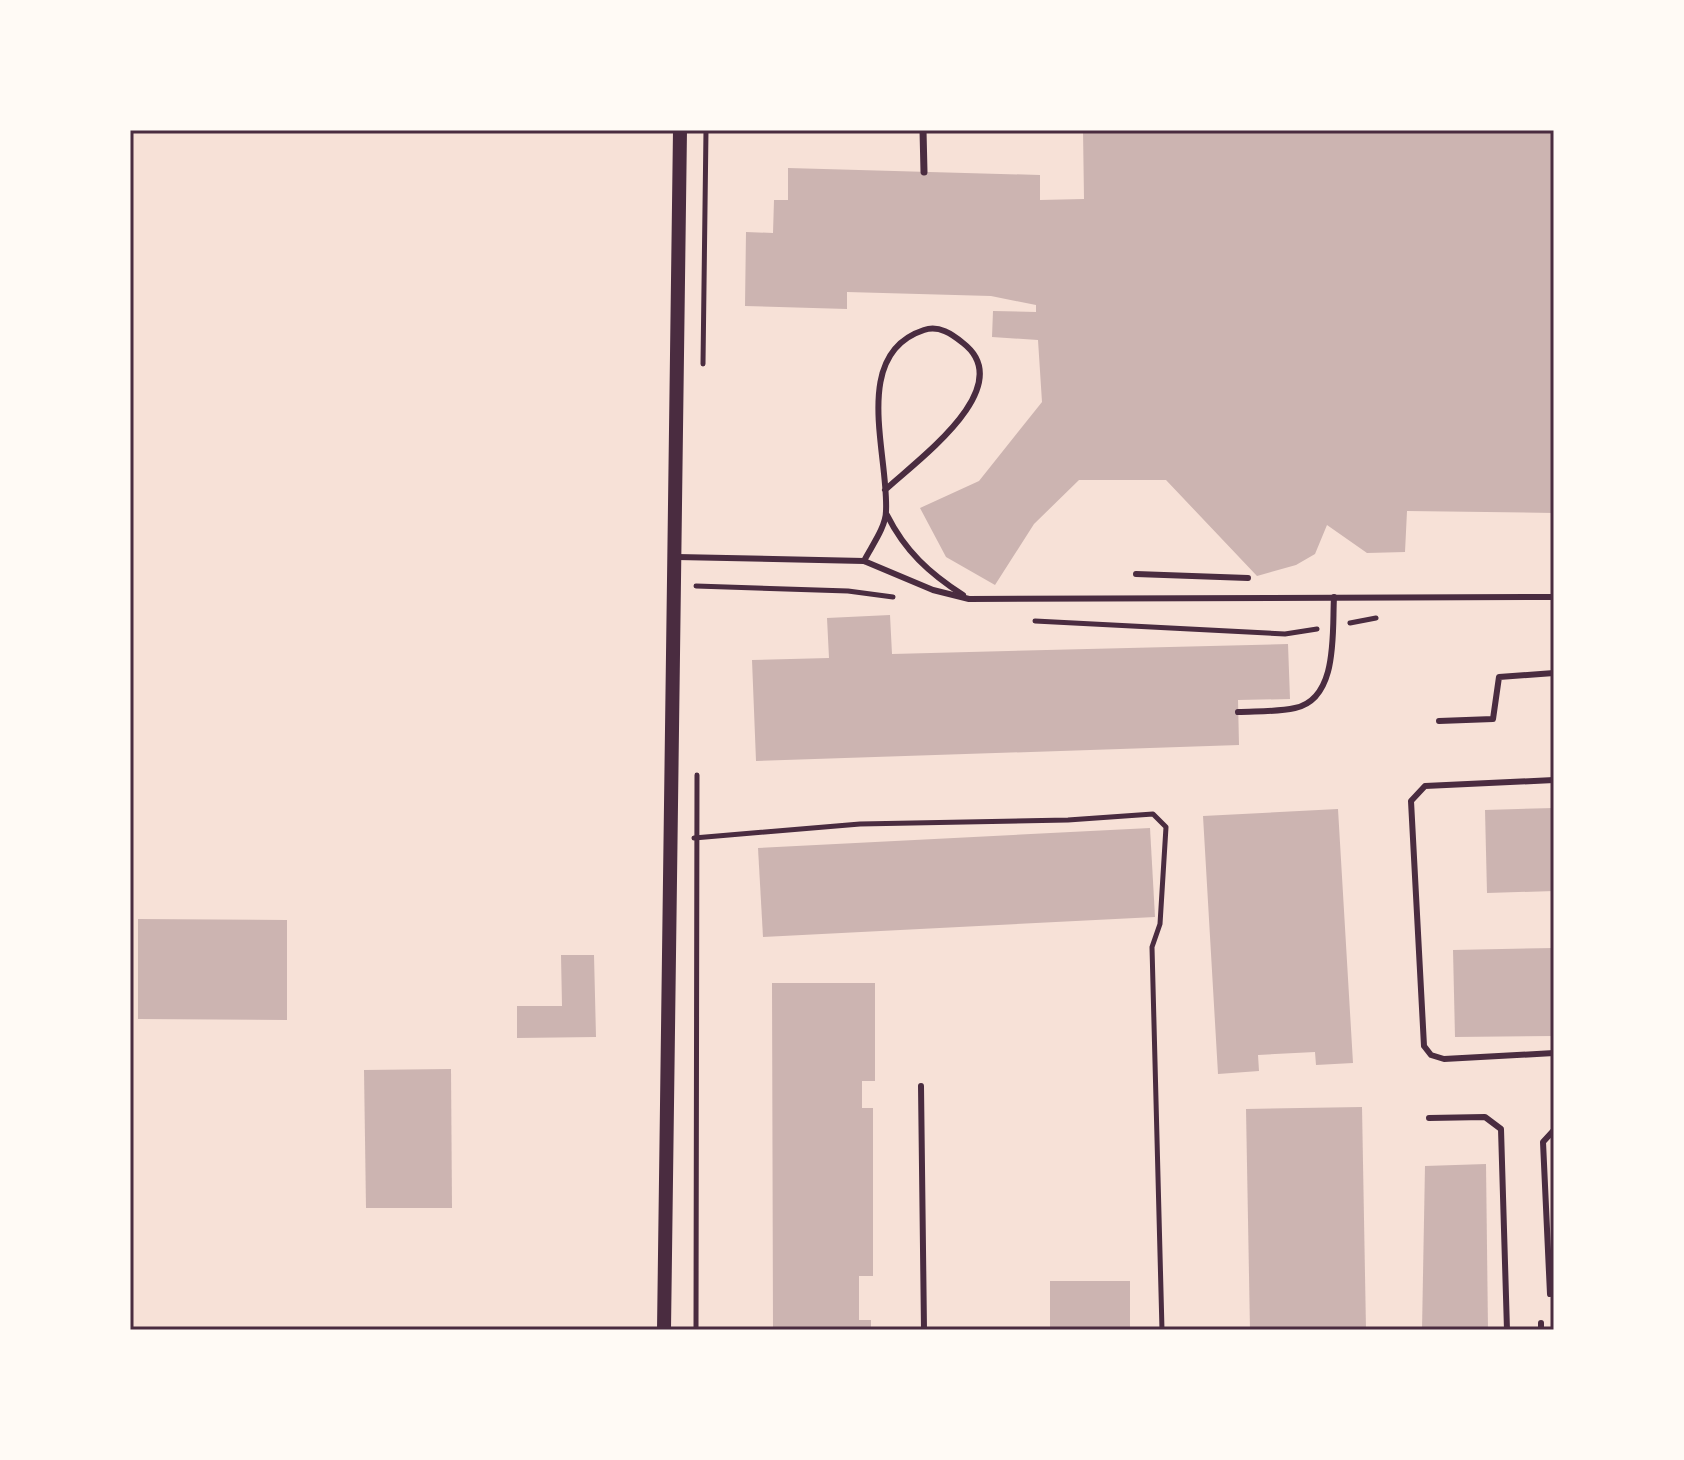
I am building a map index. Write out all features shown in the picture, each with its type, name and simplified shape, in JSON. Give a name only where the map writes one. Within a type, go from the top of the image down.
[{"type":"street","points":[[664,1330],[680,130]]},
{"type":"street","points":[[923,130],[924,172]]},
{"type":"lane","points":[[885,490],[964,415],[980,389],[978,365],[973,356],[967,346],[947,331],[930,328],[907,336],[894,348],[882,371],[880,423],[885,490],[887,515],[913,556],[933,576],[969,599]]},
{"type":"lane","points":[[864,561],[887,515]]},
{"type":"lane","points":[[675,557],[864,561],[933,590],[969,599],[1554,597]]},
{"type":"lane","points":[[1136,574],[1248,578]]},
{"type":"lane","points":[[1238,712],[1297,708],[1320,691],[1330,663],[1334,597]]},
{"type":"lane","points":[[1439,721],[1493,719],[1499,677],[1554,673]]},
{"type":"lane","points":[[1554,780],[1425,786],[1411,801],[1424,1046],[1431,1055],[1444,1059],[1554,1053]]},
{"type":"lane","points":[[921,1086],[924,1330]]},
{"type":"lane","points":[[1429,1118],[1485,1117],[1501,1129],[1507,1330]]},
{"type":"lane","points":[[1550,1294],[1543,1142],[1554,1130]]},
{"type":"path","points":[[698,586],[698,600]]},
{"type":"path","points":[[696,1330],[700,838],[697,759]]},
{"type":"path","points":[[671,840],[860,824],[1068,820],[1153,814],[1166,827],[1160,924],[1152,947],[1162,1330]]},
{"type":"building","points":[[1083,130],[1554,130],[1554,513],[1407,511],[1405,552],[1367,553],[1327,525],[1315,554],[1296,565],[1257,576],[1166,480],[1079,480],[1034,524],[995,585],[946,557],[920,508],[979,481],[1042,402],[1038,340],[992,337],[993,311],[1036,312],[1036,305],[991,296],[847,292],[847,309],[745,306],[746,232],[773,233],[774,200],[788,200],[788,168],[1040,175],[1040,200],[1084,199]]},
{"type":"building","points":[[890,615],[892,654],[1288,644],[1290,699],[1238,700],[1239,745],[756,761],[752,660],[829,658],[827,618]]},
{"type":"building","points":[[1554,808],[1554,891],[1487,893],[1485,810]]},
{"type":"building","points":[[1338,809],[1353,1063],[1316,1065],[1315,1052],[1258,1055],[1259,1071],[1218,1074],[1203,816]]},
{"type":"building","points":[[1150,828],[1155,917],[763,937],[758,848]]},
{"type":"building","points":[[138,919],[287,920],[287,1020],[138,1019]]},
{"type":"building","points":[[1554,948],[1554,1036],[1455,1037],[1453,950]]},
{"type":"building","points":[[561,955],[594,955],[596,1037],[517,1038],[517,1006],[562,1006]]},
{"type":"building","points":[[772,983],[875,983],[875,1081],[862,1081],[862,1108],[873,1108],[873,1276],[859,1276],[859,1320],[871,1320],[871,1330],[773,1330]]},
{"type":"building","points":[[451,1069],[452,1208],[366,1208],[364,1070]]},
{"type":"building","points":[[1362,1107],[1366,1330],[1250,1330],[1246,1109]]},
{"type":"building","points":[[1486,1164],[1488,1330],[1422,1330],[1425,1166]]},
{"type":"building","points":[[1050,1281],[1130,1281],[1130,1330],[1050,1330]]}]
